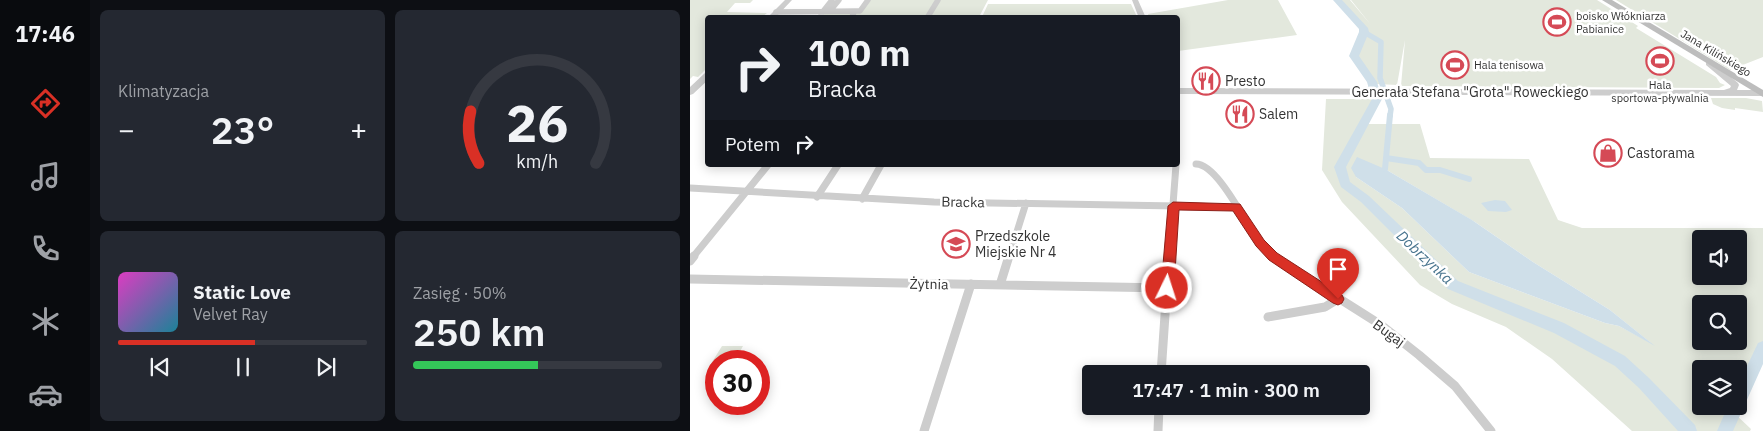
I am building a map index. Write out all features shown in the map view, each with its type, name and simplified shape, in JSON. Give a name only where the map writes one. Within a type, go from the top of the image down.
[{"type":"main road","name":"Jana Kilińskiego","points":[[1606,0],[1763,94]]},
{"type":"street","points":[[773,15],[789,0]]},
{"type":"street","points":[[820,15],[832,0]]},
{"type":"street","points":[[830,11],[839,0]]},
{"type":"street","points":[[773,15],[820,15],[830,11],[860,11],[868,0]]},
{"type":"street","points":[[929,0],[932,7],[929,15]]},
{"type":"street","points":[[929,15],[938,0]]},
{"type":"street","points":[[1134,0],[1142,15]]},
{"type":"street","points":[[852,15],[855,11]]},
{"type":"street","points":[[1709,63],[1735,85],[1731,91],[1716,94]]},
{"type":"street","points":[[692,88],[705,77]]},
{"type":"street","points":[[692,88],[705,86]]},
{"type":"street","name":"Generała Stefana \"Grota\" Roweckiego","points":[[1180,91],[1763,94]]},
{"type":"street","name":"Bugaj","points":[[1196,164],[1201,164],[1217,177],[1260,243],[1273,257],[1381,325],[1455,386],[1491,431]]},
{"type":"street","points":[[690,261],[766,167]]},
{"type":"street","points":[[817,197],[837,167]]},
{"type":"street","points":[[862,199],[880,167]]},
{"type":"street","points":[[1162,365],[1176,167]]},
{"type":"street","name":"Bracka","points":[[690,188],[862,199],[1236,207]]},
{"type":"street","points":[[1000,285],[1026,203]]},
{"type":"street","name":"Żytnia","points":[[690,279],[1167,288]]},
{"type":"street","points":[[924,431],[971,284]]},
{"type":"street","points":[[1268,317],[1325,307],[1338,299]]},
{"type":"street","points":[[1158,431],[1159,415]]},
{"type":"shaded area","points":[[690,0],[753,0],[750,3],[735,3],[727,12],[767,13],[764,15],[705,15],[705,70],[698,77],[693,76],[690,79]]},
{"type":"shaded area","points":[[870,0],[988,0],[980,15],[823,15],[861,12]]},
{"type":"shaded area","points":[[1228,0],[1278,0],[1297,35],[1180,51],[1180,15],[1148,14]]},
{"type":"shaded area","points":[[1340,0],[1350,0],[1371,25],[1351,0],[1597,0],[1638,26],[1636,28],[1716,77],[1720,83],[1725,85],[1719,88],[1401,86],[1405,40],[1397,85],[1377,84],[1357,55],[1367,29]]},
{"type":"shaded area","points":[[1616,0],[1763,0],[1763,57],[1730,70]]},
{"type":"shaded area","points":[[988,4],[1131,4],[1136,15],[983,15]]},
{"type":"shaded area","points":[[1711,98],[1746,98],[1762,101],[1763,112],[1722,108],[1713,104]]},
{"type":"shaded area","points":[[1326,99],[1374,99],[1351,145],[1363,124],[1420,124],[1430,158],[1529,159],[1558,220],[1582,228],[1763,228],[1763,349],[1747,383],[1747,360],[1692,360],[1692,415],[1736,415],[1751,429],[1750,431],[1690,431],[1660,400],[1687,431],[1632,431],[1552,359],[1506,327],[1452,304],[1420,285],[1342,202],[1322,170]],"holes":[[[1385,169],[1475,222],[1533,262],[1610,310],[1651,343],[1619,326],[1605,323],[1469,272],[1402,208],[1356,177]]]},
{"type":"shaded area","points":[[1357,157],[1385,169],[1472,220],[1533,262],[1610,310],[1655,346],[1619,326],[1605,323],[1469,272],[1402,208],[1356,177],[1351,168]]},
{"type":"shaded area","points":[[1495,200],[1505,201],[1512,210],[1506,212],[1488,211],[1481,203]]},
{"type":"shaded area","points":[[722,346],[743,346],[741,350],[720,350]]},
{"type":"waterway","name":"Dobrzynka","points":[[1337,0],[1363,28],[1364,32],[1354,56],[1372,82],[1377,99],[1340,167],[1345,184],[1365,199],[1453,285],[1559,328],[1620,361],[1644,383],[1689,431]]},
{"type":"waterway","points":[[1364,32],[1381,42],[1380,78],[1391,109],[1390,116]]},
{"type":"waterway","points":[[1386,158],[1390,115]]},
{"type":"waterway","points":[[1385,169],[1386,158]]},
{"type":"waterway","points":[[1386,158],[1419,163],[1426,170],[1440,170],[1469,179]]},
{"type":"waterway","points":[[1747,383],[1763,348]]},
{"type":"waterway","points":[[1725,431],[1732,415]]},
{"type":"place","name":"boisko Włókniarza Pabianice","points":[[1557,22]]},
{"type":"place","name":"Hala sportowa-pływalnia","points":[[1660,61]]},
{"type":"place","name":"Hala tenisowa","points":[[1455,65]]},
{"type":"place","name":"Presto","points":[[1206,81]]},
{"type":"place","name":"Salem","points":[[1240,114]]},
{"type":"place","name":"Castorama","points":[[1608,153]]},
{"type":"place","name":"Przedszkole Miejskie Nr 4","points":[[956,244]]},
{"type":"route","points":[[1167,288],[1173,206],[1236,207],[1260,243],[1273,257],[1338,299]]}]
